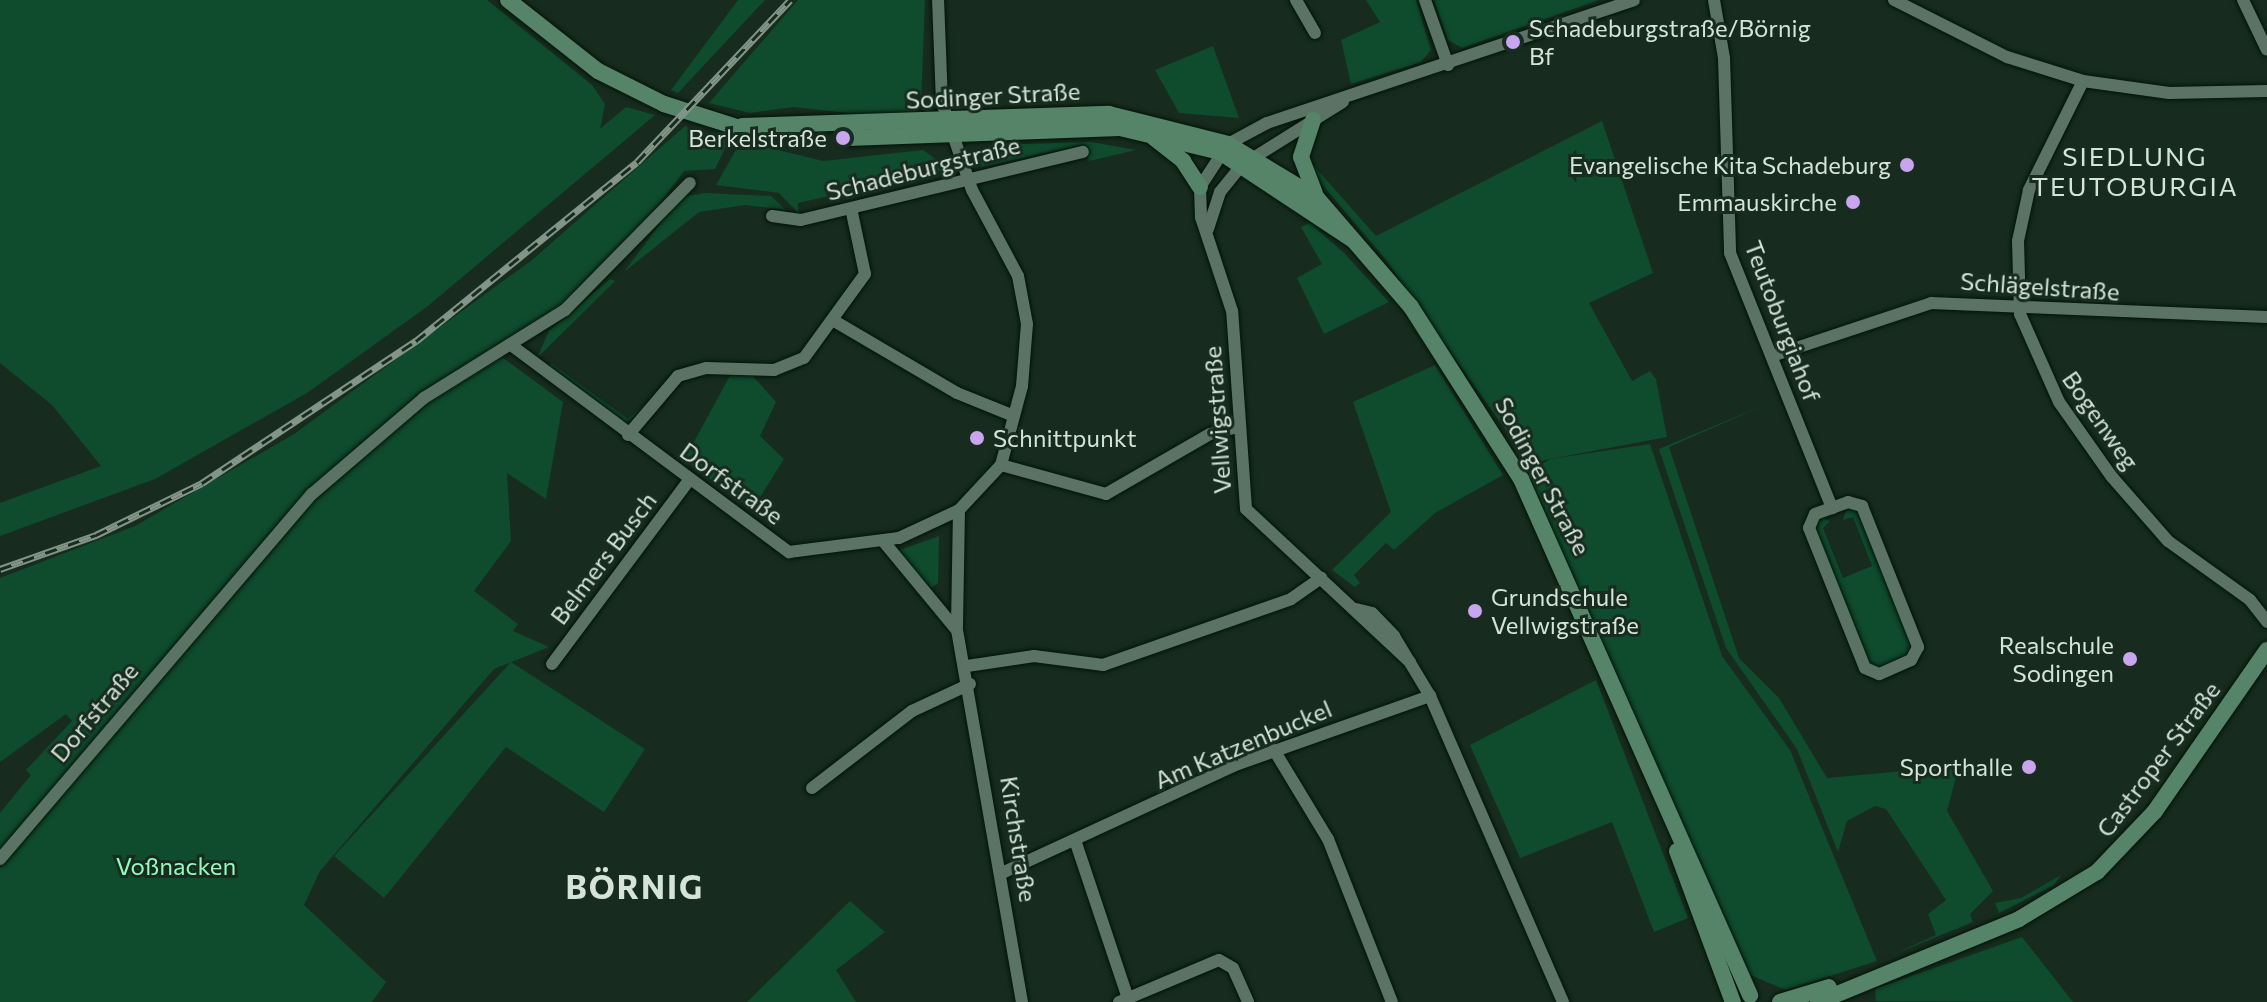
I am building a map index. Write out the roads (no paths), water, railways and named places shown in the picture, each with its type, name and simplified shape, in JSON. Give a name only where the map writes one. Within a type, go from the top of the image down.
[{"type":"main road","name":"Sodinger Straße","points":[[508,0],[609,77],[664,104],[742,126],[814,138],[1109,114],[1224,148],[1317,198],[1432,336],[1521,479],[1571,578],[1665,807],[1688,891],[1740,1000]]},
{"type":"main road","points":[[1313,120],[1301,157],[1317,198]]},
{"type":"main road","name":"Sodinger Straße","points":[[950,128],[1096,125],[1224,148]]},
{"type":"main road","points":[[1150,134],[1183,161],[1200,187]]},
{"type":"main road","name":"Sodinger Straße","points":[[1248,161],[1353,240]]},
{"type":"main road","name":"Castroper Straße","points":[[1818,1002],[1858,982],[2019,919],[2097,872],[2155,811],[2267,650]]},
{"type":"main road","name":"Castroper Straße","points":[[1780,1002],[1858,982]]},
{"type":"main road","points":[[1740,1000],[1772,1002]]},
{"type":"street","points":[[938,0],[940,95],[950,128]]},
{"type":"street","points":[[1296,0],[1315,33]]},
{"type":"street","points":[[1425,0],[1448,65]]},
{"type":"street","points":[[1200,187],[1224,148],[1267,123],[1345,101],[1634,0]]},
{"type":"street","name":"Teutoburgiahof","points":[[1714,0],[1724,58],[1730,253],[1832,508]]},
{"type":"street","points":[[1894,0],[2007,57],[2083,81],[2169,93],[2267,91]]},
{"type":"street","points":[[2243,0],[2267,50]]},
{"type":"street","name":"Bogenweg","points":[[2083,81],[2029,190],[2018,303],[2044,376],[2104,466],[2177,549],[2265,608]]},
{"type":"street","points":[[1208,229],[1220,192],[1248,161],[1345,101]]},
{"type":"street","name":"Dorfstraße","points":[[511,345],[789,552],[884,542],[959,510],[1001,465],[1028,351],[1022,294],[967,180],[950,128]]},
{"type":"street","name":"Schadeburgstraße","points":[[772,216],[801,220],[1083,152]]},
{"type":"street","name":"Dorfstraße","points":[[0,859],[312,494],[405,412],[511,345],[598,281],[690,183]]},
{"type":"street","name":"Vellwigstraße","points":[[1200,187],[1208,229],[1232,311],[1246,509],[1356,609],[1377,617],[1410,662],[1430,696],[1563,1002]]},
{"type":"street","points":[[628,435],[678,376],[795,364],[836,322],[866,265],[851,208]]},
{"type":"street","name":"Schlägelstraße","points":[[1772,356],[1908,307],[2018,303],[2267,317]]},
{"type":"street","points":[[836,322],[957,393],[1014,416]]},
{"type":"street","points":[[1001,465],[1106,494],[1210,434],[1238,427]]},
{"type":"street","name":"Belmers Busch","points":[[552,664],[690,479]]},
{"type":"street","points":[[1862,506],[1918,647],[1911,660],[1879,674],[1865,668],[1809,528],[1810,519],[1832,508],[1862,506]]},
{"type":"street","name":"Kirchstraße","points":[[959,510],[957,630],[967,666],[1022,1002]]},
{"type":"street","name":"Kirchstraße","points":[[884,542],[957,630]]},
{"type":"street","points":[[967,666],[1034,656],[1103,665],[1291,599],[1321,578]]},
{"type":"street","points":[[812,788],[912,711],[970,684]]},
{"type":"street","name":"Am Katzenbuckel","points":[[1002,873],[1076,843],[1274,750],[1430,696]]},
{"type":"street","points":[[1274,750],[1328,839],[1392,1002]]},
{"type":"street","points":[[1076,843],[1124,1000],[1219,960],[1233,968],[1248,1002]]},
{"type":"railway","points":[[0,569],[96,535],[202,483],[416,341],[637,162],[790,0]]},
{"type":"place","name":"Schadeburgstraße/Börnig Bf","points":[[1513,42]]},
{"type":"place","name":"Berkelstraße","points":[[843,138]]},
{"type":"place","name":"Evangelische Kita Schadeburg","points":[[1907,165]]},
{"type":"place","name":"Emmauskirche","points":[[1853,202]]},
{"type":"place","name":"Schnittpunkt","points":[[977,438]]},
{"type":"place","name":"Grundschule Vellwigstraße","points":[[1475,611]]},
{"type":"place","name":"Realschule Sodingen","points":[[2130,659]]},
{"type":"place","name":"Sporthalle","points":[[2029,767]]},
{"type":"district","name":"SIEDLUNG TEUTOBURGIA","points":[[2135,171]]},
{"type":"district","name":"BÖRNIG","points":[[635,886]]},
{"type":"park label","name":"Voßnacken","points":[[176,866]]}]
